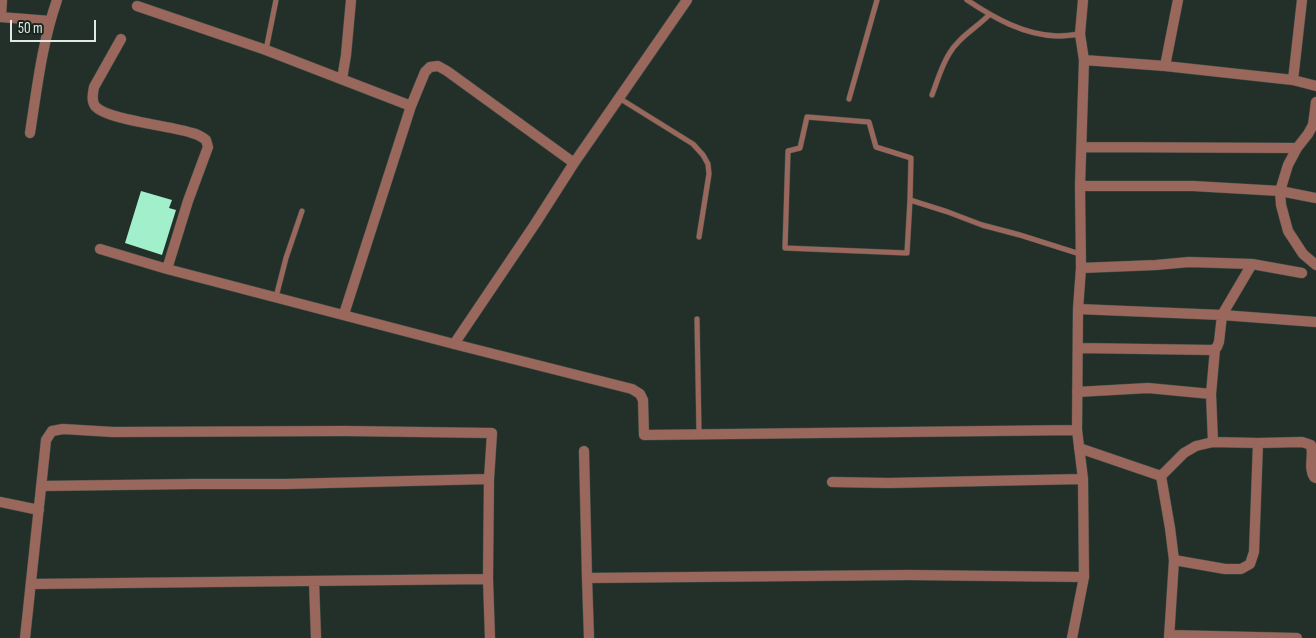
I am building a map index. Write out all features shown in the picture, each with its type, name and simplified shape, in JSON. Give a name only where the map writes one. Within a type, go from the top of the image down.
[{"type":"street","points":[[2,0],[0,17],[50,21]]},
{"type":"street","points":[[30,133],[40,70],[50,21],[57,0]]},
{"type":"street","points":[[342,79],[352,0]]},
{"type":"street","points":[[454,344],[535,224],[574,162],[687,0]]},
{"type":"street","points":[[1072,638],[1084,577],[1083,479],[1077,430],[1080,186],[1084,60],[1080,34],[1083,0]]},
{"type":"street","points":[[1165,66],[1178,0]]},
{"type":"street","points":[[1293,80],[1302,0]]},
{"type":"street","points":[[137,3],[412,106]]},
{"type":"street","points":[[122,39],[94,87],[92,96],[95,106],[106,113],[147,124],[192,132],[206,140],[208,146],[188,201],[167,269]]},
{"type":"street","points":[[1084,60],[1165,66],[1293,80],[1316,86]]},
{"type":"street","points":[[344,314],[412,106],[425,72],[430,67],[438,66],[447,71],[574,162]]},
{"type":"street","points":[[1316,102],[1313,124],[1288,165],[1280,191],[1281,205],[1288,231],[1303,254],[1316,266]]},
{"type":"street","points":[[1082,147],[1297,148]]},
{"type":"street","points":[[1080,186],[1193,186],[1280,191],[1316,198]]},
{"type":"street","points":[[100,249],[167,269],[632,389],[640,394],[643,400],[644,435],[1077,430]]},
{"type":"street","points":[[1080,268],[1189,262],[1252,264],[1302,273]]},
{"type":"street","points":[[1213,442],[1211,394],[1215,349],[1219,342],[1222,315],[1252,264]]},
{"type":"street","points":[[1078,309],[1222,315],[1316,322]]},
{"type":"street","points":[[1078,348],[1205,351],[1215,349]]},
{"type":"street","points":[[1077,392],[1148,388],[1211,394]]},
{"type":"street","points":[[25,638],[46,440],[52,431],[63,428],[113,432],[492,432],[489,479],[488,579],[490,638]]},
{"type":"street","points":[[1161,476],[1184,453],[1196,446],[1213,442],[1302,442],[1311,446],[1310,470],[1316,478]]},
{"type":"street","points":[[1174,560],[1225,569],[1241,569],[1250,564],[1254,552],[1258,443]]},
{"type":"street","points":[[1079,448],[1161,476]]},
{"type":"street","points":[[584,451],[590,638]]},
{"type":"street","points":[[1161,476],[1174,560],[1169,636],[1297,638]]},
{"type":"street","points":[[41,486],[286,484],[489,479]]},
{"type":"street","points":[[832,482],[888,483],[1083,479]]},
{"type":"street","points":[[0,502],[39,510]]},
{"type":"street","points":[[587,578],[899,575],[1084,577]]},
{"type":"street","points":[[31,584],[488,579]]},
{"type":"street","points":[[314,581],[316,638]]},
{"type":"lane","points":[[266,50],[276,0]]},
{"type":"lane","points":[[850,98],[877,0]]},
{"type":"lane","points":[[967,0],[989,15],[1028,32],[1057,36],[1080,34]]},
{"type":"lane","points":[[932,95],[949,54],[959,41],[989,15]]},
{"type":"lane","points":[[619,98],[693,144],[703,155],[708,164],[709,174],[699,237]]},
{"type":"lane","points":[[807,117],[869,122],[876,147],[911,158],[910,200],[907,253],[785,248],[788,151],[800,148],[807,117]]},
{"type":"lane","points":[[910,200],[982,225],[1080,254]]},
{"type":"lane","points":[[276,297],[286,258],[302,211]]},
{"type":"lane","points":[[697,319],[699,434]]},
{"type":"building","points":[[141,191],[172,200],[169,208],[176,210],[162,255],[125,243]]}]
